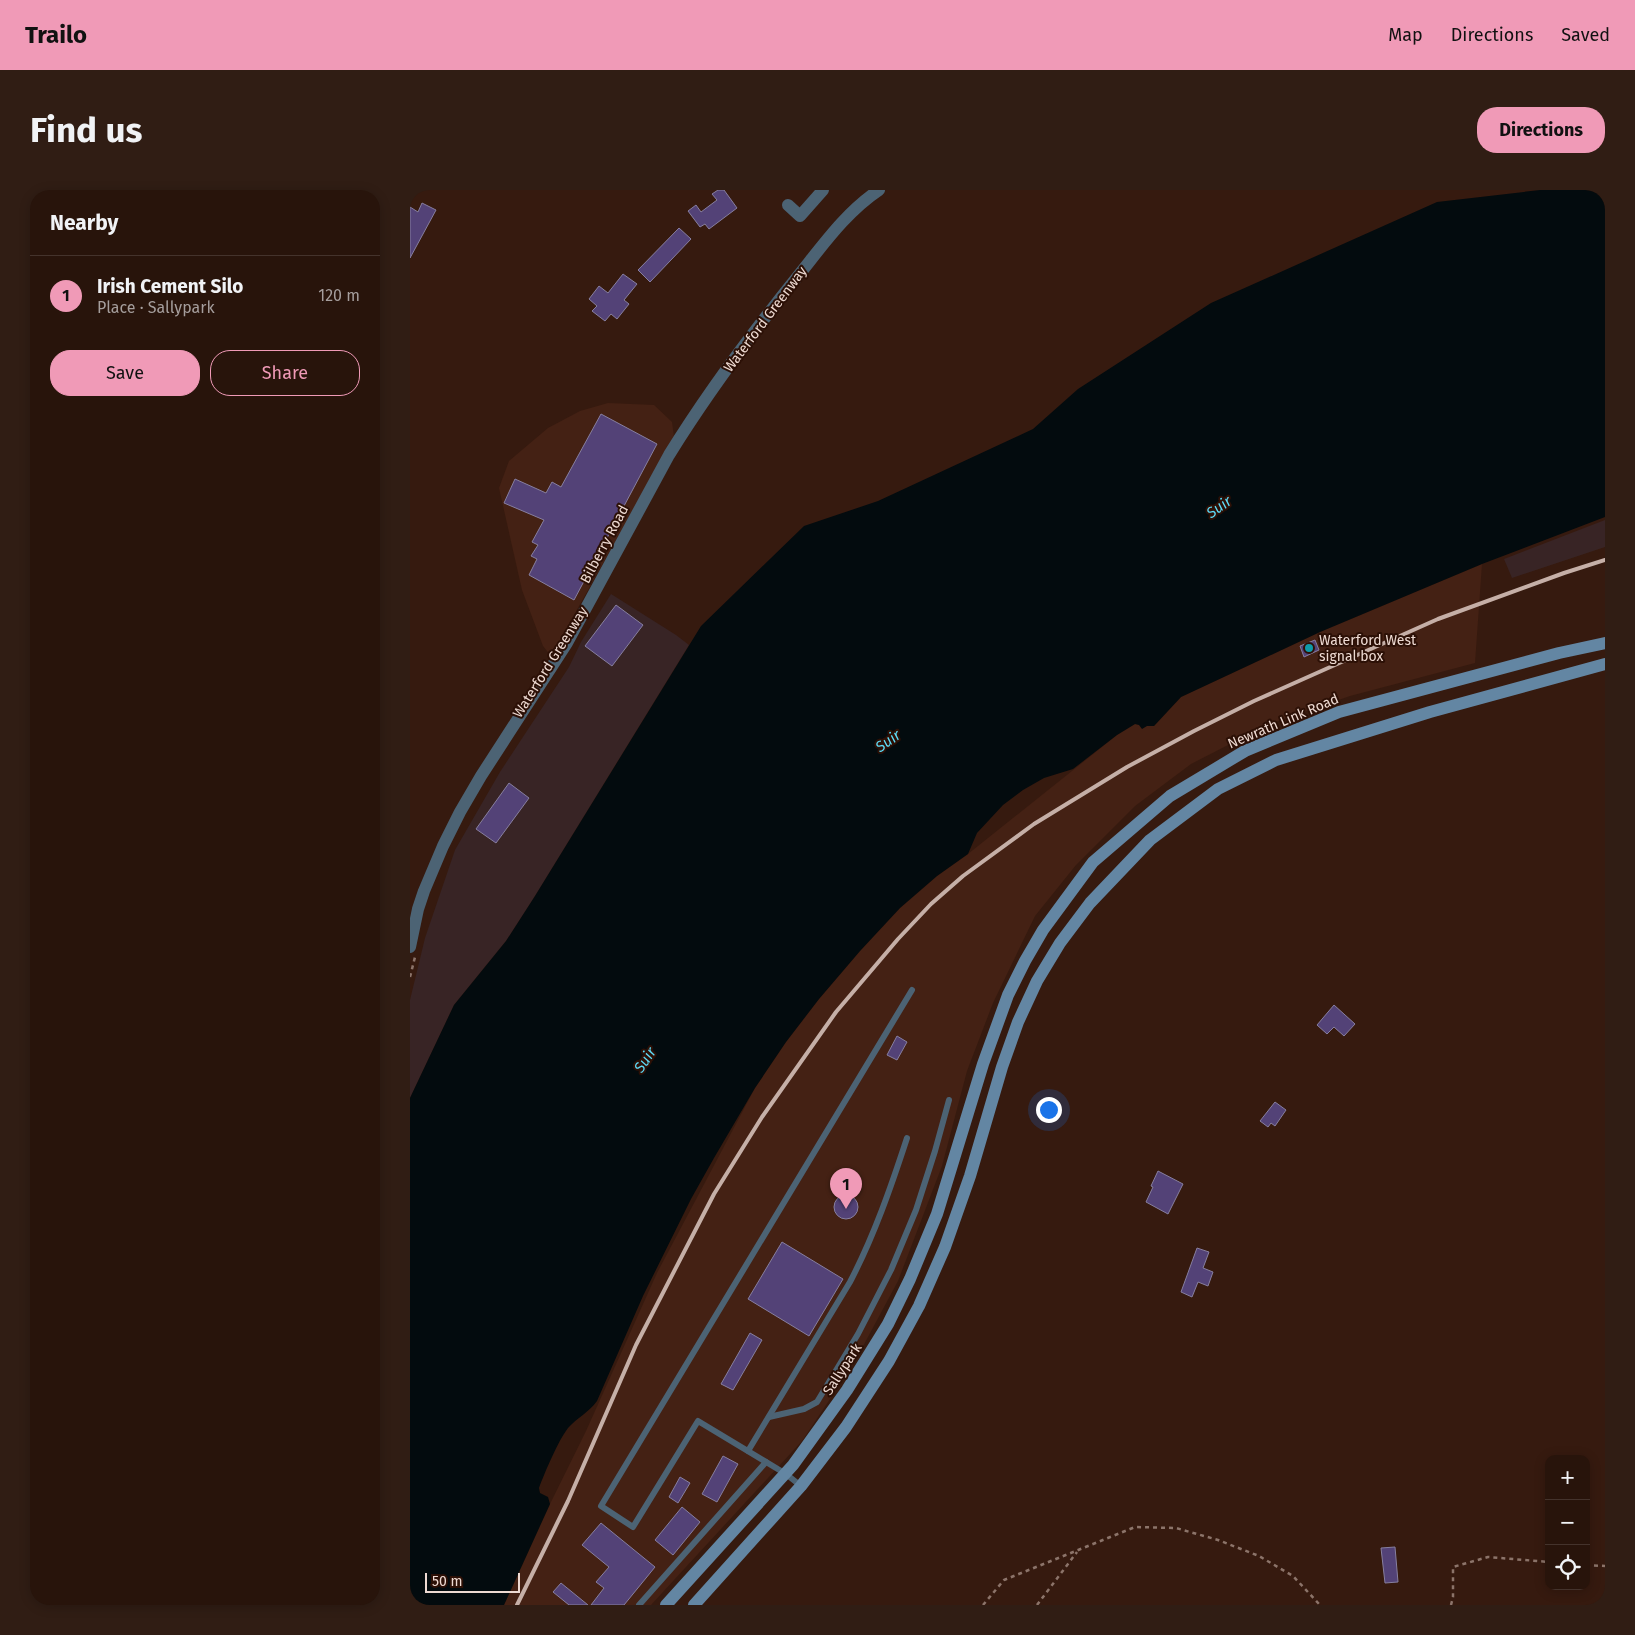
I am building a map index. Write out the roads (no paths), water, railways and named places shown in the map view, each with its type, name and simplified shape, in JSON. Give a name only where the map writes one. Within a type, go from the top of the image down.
[{"type":"main road","name":"Newrath Link Road","points":[[970,1106],[982,1064],[1003,1008],[1017,977],[1044,930],[1093,862],[1170,796],[1245,751],[1339,712],[1605,643]]},
{"type":"main road","points":[[694,1605],[800,1486],[846,1426],[900,1343],[937,1268],[957,1216],[1002,1066],[1018,1022],[1037,981],[1060,943],[1090,903],[1150,840],[1218,789],[1276,760],[1430,712],[1605,664]]},
{"type":"main road","name":"Sallypark","points":[[666,1605],[786,1474],[857,1376],[899,1302],[916,1265],[937,1214],[970,1106]]},
{"type":"street","points":[[788,206],[800,216],[823,190]]},
{"type":"street","name":"Bilberry Road","points":[[413,947],[418,909],[424,891],[460,812],[481,776],[568,643],[669,455],[705,398],[798,276],[856,208],[879,190]]},
{"type":"lane","points":[[800,1486],[786,1474],[698,1421],[633,1527],[601,1506],[912,990]]},
{"type":"lane","points":[[769,1417],[809,1408],[817,1402],[858,1334],[891,1270],[916,1210],[931,1166],[949,1100]]},
{"type":"lane","points":[[748,1451],[860,1263],[907,1138]]},
{"type":"lane","points":[[640,1605],[766,1462]]},
{"type":"water","name":"Suir","points":[[1540,190],[1605,190],[1605,517],[1482,564],[1320,632],[1181,697],[1154,726],[1147,726],[1142,729],[1139,725],[1135,724],[1117,735],[1073,769],[1044,778],[1023,790],[1003,805],[977,833],[968,854],[937,876],[900,908],[860,951],[819,999],[786,1042],[755,1088],[691,1199],[643,1296],[597,1401],[568,1428],[556,1448],[539,1488],[540,1493],[548,1497],[550,1504],[504,1605],[410,1605],[410,1098],[454,1005],[506,941],[701,626],[804,526],[878,501],[1033,429],[1078,389],[1211,303],[1437,202]]},
{"type":"railway","points":[[517,1605],[568,1501],[636,1345],[714,1194],[762,1117],[836,1012],[898,939],[931,904],[963,876],[1034,824],[1127,767],[1194,731],[1254,701],[1438,619],[1605,560]]},
{"type":"place","name":"Waterford West signal box","points":[[1309,648]]},
{"type":"place","name":"Irish Cement Silo","points":[[846,1209]]}]
